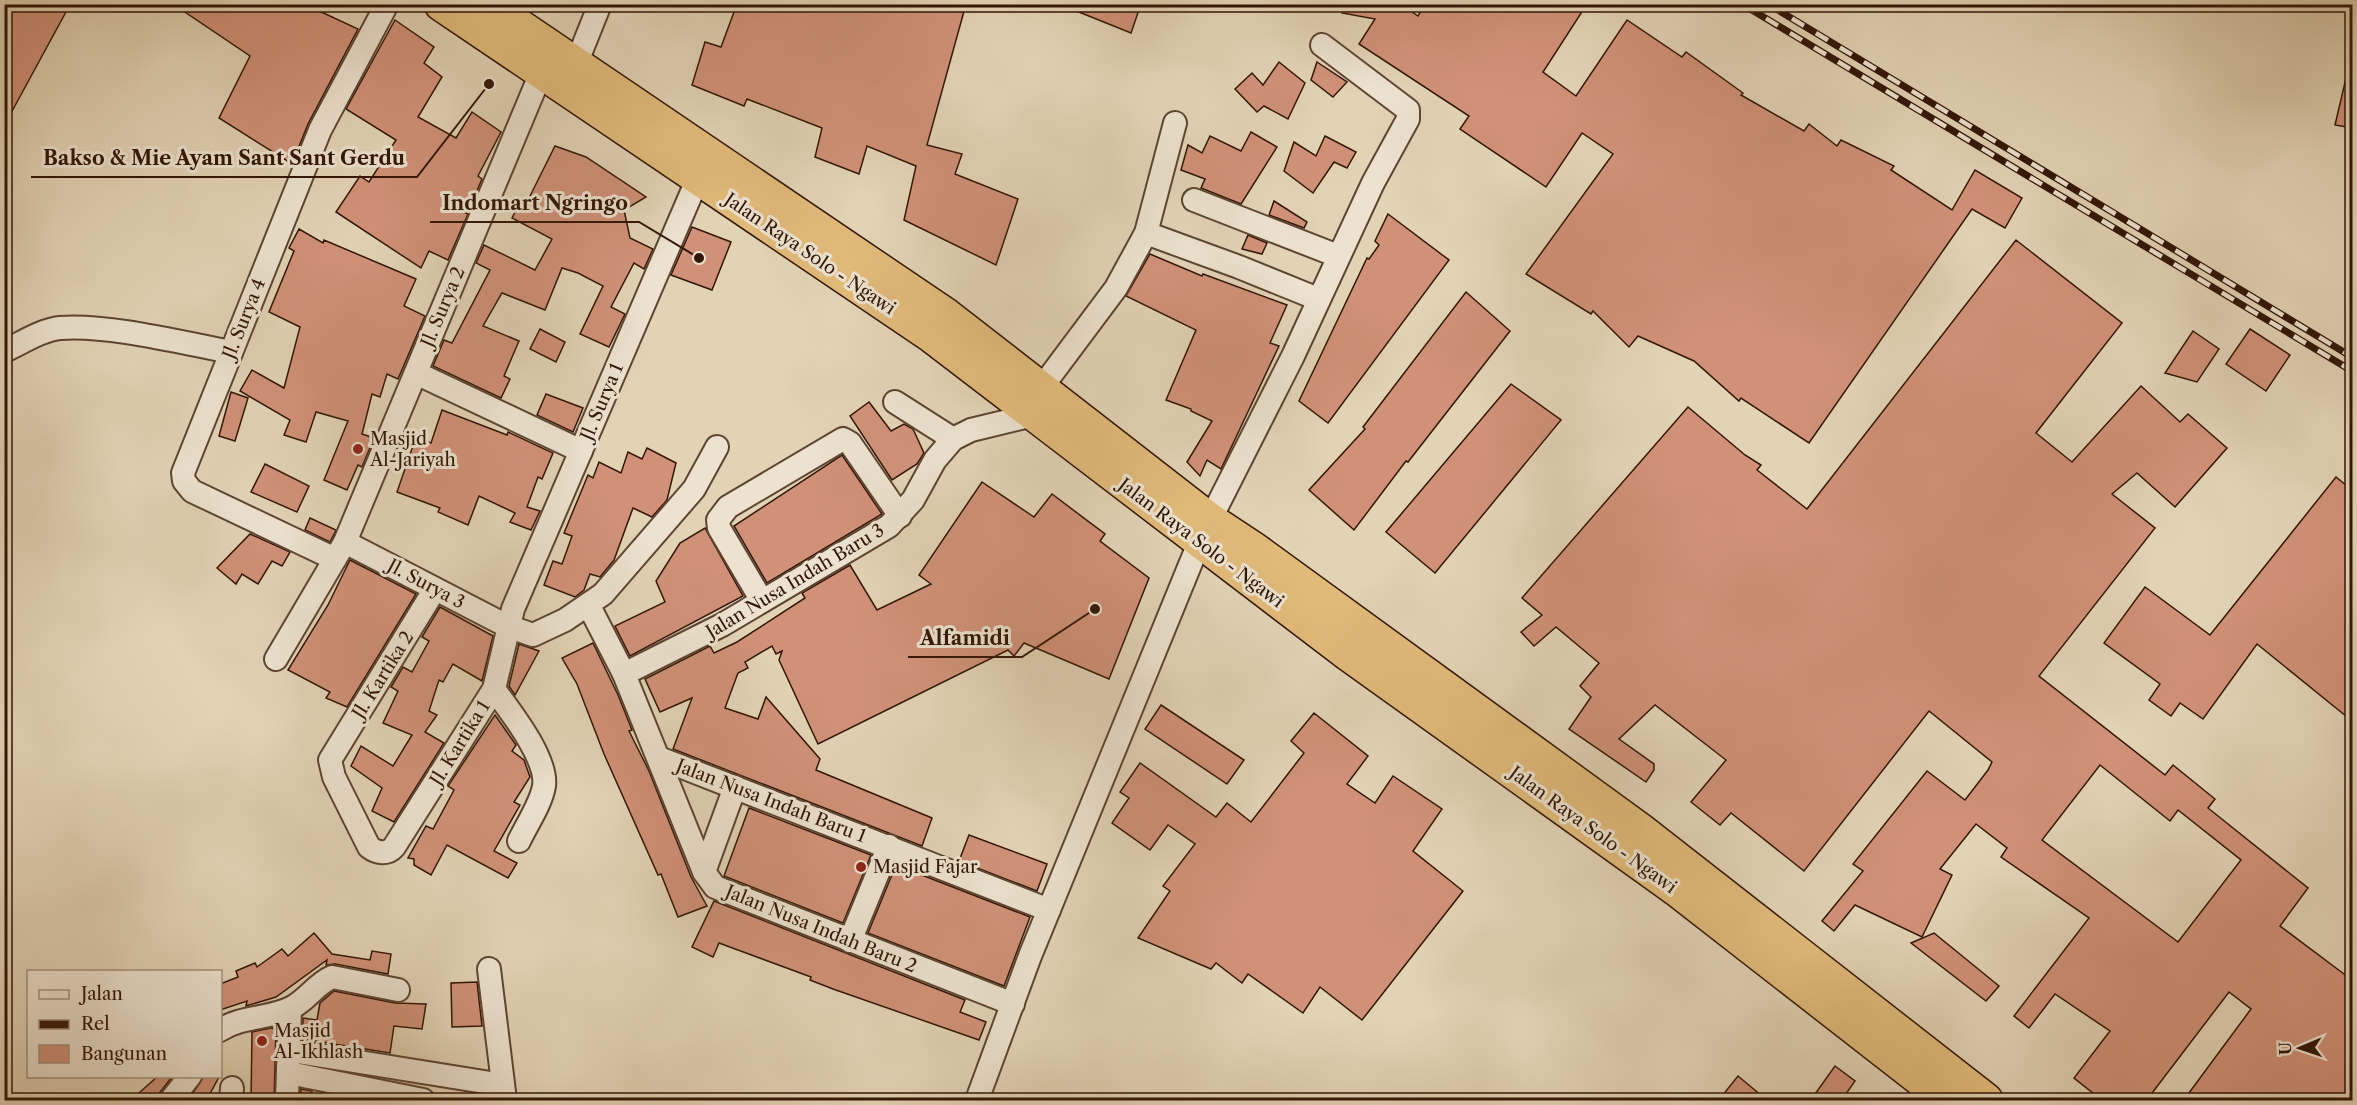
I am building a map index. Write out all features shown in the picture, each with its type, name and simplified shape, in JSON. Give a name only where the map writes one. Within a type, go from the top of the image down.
[{"type":"highway","name":"Jalan Raya Solo - Ngawi","points":[[441,4],[929,334],[1037,401]]},
{"type":"highway","name":"Jalan Raya Solo - Ngawi","points":[[487,4],[946,315],[1037,401],[1205,532],[1344,651],[1676,890],[1947,1101]]},
{"type":"highway","name":"Jalan Raya Solo - Ngawi","points":[[1205,532],[1254,549],[1638,829],[1986,1101]]},
{"type":"street","name":"Jl. Surya 4","points":[[340,550],[192,491],[184,481],[185,466],[320,130],[387,4]]},
{"type":"street","points":[[576,64],[600,4]]},
{"type":"street","points":[[977,1101],[1049,910],[1205,532],[1293,356],[1338,256],[1409,114],[1408,110],[1322,45]]},
{"type":"street","name":"Jl. Surya 2","points":[[276,659],[340,550],[541,73]]},
{"type":"street","points":[[1037,401],[1116,288],[1146,233],[1175,123]]},
{"type":"street","name":"Jl. Surya 1","points":[[507,626],[698,178]]},
{"type":"street","points":[[1194,200],[1338,256]]},
{"type":"street","points":[[1146,233],[1318,299]]},
{"type":"street","points":[[4,351],[60,328],[117,332],[231,352]]},
{"type":"street","points":[[416,373],[580,451]]},
{"type":"street","name":"Jalan Nusa Indah Baru 3","points":[[624,674],[696,640],[878,533],[900,516],[913,500],[934,460],[953,439],[1037,401]]},
{"type":"street","points":[[895,402],[953,439]]},
{"type":"street","points":[[762,601],[719,528],[718,520],[728,507],[843,439],[850,443],[900,516]]},
{"type":"street","name":"Jl. Surya 3","points":[[340,550],[435,589],[507,626],[533,635],[593,613],[603,594],[694,489],[717,447]]},
{"type":"street","name":"Jl. Kartika 2","points":[[391,851],[380,852],[369,847],[334,777],[330,760],[435,589]]},
{"type":"street","name":"Jalan Nusa Indah Baru 2","points":[[593,613],[624,674],[704,872],[715,887],[1013,1004]]},
{"type":"street","name":"Jl. Kartika 1","points":[[391,851],[494,689],[501,668],[507,626]]},
{"type":"street","points":[[494,689],[538,756],[544,776],[542,792],[519,841]]},
{"type":"street","name":"Jalan Nusa Indah Baru 1","points":[[659,758],[1049,910]]},
{"type":"street","points":[[704,872],[735,787]]},
{"type":"street","points":[[850,941],[889,846]]},
{"type":"street","points":[[290,1062],[504,1093],[489,969]]},
{"type":"street","points":[[222,1029],[235,1023],[290,1009],[306,998],[322,982],[332,977],[398,990]]},
{"type":"street","points":[[287,1101],[290,1009]]},
{"type":"street","points":[[290,1062],[423,1101]]},
{"type":"street","points":[[171,1101],[189,1078]]},
{"type":"building","points":[[4,4],[58,4],[67,10],[4,126]]},
{"type":"building","points":[[173,4],[317,4],[315,9],[358,29],[308,124],[292,164],[219,118],[250,56]]},
{"type":"building","points":[[737,4],[966,4],[927,145],[962,154],[955,174],[1018,199],[996,265],[904,220],[916,166],[867,146],[859,174],[815,157],[822,128],[747,99],[744,106],[692,85],[705,42],[721,47]]},
{"type":"building","points":[[1059,4],[1141,4],[1131,33]]},
{"type":"building","points":[[1343,4],[1400,4],[1418,16],[1425,4],[1587,4],[1543,72],[1576,96],[1627,20],[1682,57],[1686,52],[1743,93],[1741,95],[1804,131],[1809,124],[1837,146],[1841,140],[1894,166],[1891,170],[1952,210],[1975,170],[2022,198],[2005,228],[1972,209],[1809,443],[1741,398],[1739,401],[1694,361],[1638,336],[1629,347],[1593,311],[1591,314],[1526,274],[1613,154],[1582,133],[1546,187],[1460,129],[1469,116],[1359,44],[1375,19],[1342,13]]},
{"type":"building","points":[[395,20],[434,47],[424,63],[442,77],[418,117],[456,138],[472,112],[501,132],[478,176],[482,179],[473,200],[464,212],[468,214],[448,260],[429,251],[421,268],[336,212],[360,176],[369,182],[396,140],[346,109]]},
{"type":"building","points":[[1279,62],[1305,83],[1288,119],[1264,106],[1257,112],[1235,89],[1252,73],[1263,85]]},
{"type":"building","points":[[1317,62],[1347,82],[1333,97],[1311,80]]},
{"type":"building","points":[[2346,78],[2352,79],[2352,128],[2335,125]]},
{"type":"building","points":[[1251,132],[1277,147],[1241,204],[1201,188],[1205,179],[1181,170],[1188,145],[1202,153],[1210,136],[1241,151]]},
{"type":"building","points":[[1325,136],[1356,152],[1347,168],[1334,162],[1313,193],[1284,171],[1294,142],[1316,156]]},
{"type":"building","points":[[555,146],[586,157],[646,197],[624,210],[630,238],[653,249],[644,269],[634,263],[611,307],[625,314],[609,347],[580,334],[603,286],[578,273],[562,268],[545,310],[502,293],[483,326],[519,341],[504,376],[510,379],[501,398],[433,366],[444,340],[452,343],[490,270],[476,263],[484,245],[535,270],[552,239],[512,218],[522,199],[527,202]]},
{"type":"building","points":[[1274,201],[1307,222],[1304,228],[1269,215]]},
{"type":"building","points":[[1388,214],[1449,260],[1328,423],[1299,401],[1367,258],[1369,259],[1379,245],[1375,241]]},
{"type":"building","points":[[692,227],[731,242],[712,290],[671,275]]},
{"type":"building","points":[[299,229],[323,243],[324,240],[416,279],[404,306],[425,316],[398,379],[387,374],[380,397],[372,394],[362,434],[374,438],[362,467],[358,465],[347,490],[324,480],[348,421],[316,412],[306,442],[284,435],[290,420],[240,391],[252,370],[284,388],[300,327],[269,312],[294,251],[289,248]]},
{"type":"building","points":[[1248,235],[1267,243],[1262,254],[1242,249]]},
{"type":"building","points":[[2016,240],[2122,323],[2036,433],[2072,462],[2141,386],[2180,422],[2188,414],[2227,448],[2175,507],[2137,473],[2112,494],[2155,528],[2039,676],[2165,775],[2173,765],[2215,799],[2208,808],[2308,888],[2280,926],[2352,980],[2352,1101],[2183,1101],[2251,1009],[2229,992],[2146,1101],[2103,1101],[2074,1078],[2110,1031],[2055,994],[2029,1028],[2014,1016],[2089,918],[2001,857],[2007,848],[1976,824],[1940,869],[1952,875],[1922,937],[1855,905],[1834,931],[1822,921],[1863,871],[1853,864],[1927,771],[1965,800],[1988,770],[1992,762],[1929,711],[1804,871],[1731,813],[1720,825],[1691,802],[1726,760],[1655,705],[1619,739],[1654,764],[1654,770],[1646,782],[1569,729],[1591,697],[1580,686],[1599,663],[1556,627],[1534,646],[1521,632],[1542,615],[1522,598],[1688,407],[1745,455],[1761,465],[1757,470],[1807,509]],"holes":[[[2100,765],[2170,821],[2178,810],[2241,860],[2178,942],[2042,840]]]},
{"type":"building","points":[[1150,254],[1202,276],[1203,274],[1287,305],[1270,343],[1279,346],[1221,469],[1207,460],[1200,476],[1187,462],[1212,421],[1191,409],[1166,400],[1196,330],[1126,296]]},
{"type":"building","points":[[1466,292],[1510,331],[1354,530],[1309,490],[1365,429],[1363,427]]},
{"type":"building","points":[[540,329],[565,342],[556,362],[530,349]]},
{"type":"building","points":[[2250,329],[2290,355],[2266,391],[2226,364]]},
{"type":"building","points":[[2193,331],[2219,349],[2197,382],[2165,373]]},
{"type":"building","points":[[1511,384],[1561,420],[1435,573],[1386,532]]},
{"type":"building","points":[[231,392],[248,398],[235,441],[219,436]]},
{"type":"building","points":[[546,394],[583,408],[573,432],[537,415]]},
{"type":"building","points":[[869,402],[891,431],[904,424],[913,429],[924,453],[917,464],[892,480],[850,416]]},
{"type":"building","points":[[442,410],[507,435],[508,432],[553,453],[542,479],[538,477],[527,507],[540,511],[531,530],[510,522],[515,513],[479,496],[468,525],[438,512],[440,508],[397,492],[416,437],[431,443]]},
{"type":"building","points":[[647,448],[676,463],[667,500],[652,517],[633,508],[614,560],[600,577],[590,574],[584,590],[575,597],[544,585],[553,561],[562,564],[572,536],[564,533],[588,475],[593,478],[599,462],[621,473],[628,452],[642,459]]},
{"type":"building","points":[[842,455],[882,514],[767,583],[734,526]]},
{"type":"building","points":[[265,464],[309,486],[297,512],[251,492]]},
{"type":"building","points":[[2336,477],[2352,490],[2352,721],[2257,644],[2203,719],[2180,703],[2171,716],[2149,700],[2160,684],[2104,643],[2145,587],[2210,635]]},
{"type":"building","points":[[982,482],[1034,517],[1052,494],[1105,534],[1100,541],[1149,578],[1109,679],[1024,643],[1014,656],[1008,650],[818,744],[779,660],[782,651],[776,654],[772,646],[745,662],[748,668],[738,673],[725,708],[758,719],[766,697],[820,759],[816,770],[932,818],[922,846],[673,749],[692,698],[660,712],[645,679],[710,646],[714,653],[737,642],[805,598],[802,593],[850,565],[877,610],[931,584],[919,575]]},
{"type":"building","points":[[310,518],[336,530],[330,542],[305,530]]},
{"type":"building","points":[[705,528],[743,596],[630,656],[615,626],[665,602],[656,581],[680,543]]},
{"type":"building","points":[[250,534],[290,552],[282,566],[272,561],[258,584],[242,574],[236,584],[217,568]]},
{"type":"building","points":[[350,560],[416,594],[347,707],[326,698],[330,692],[288,670],[328,605]]},
{"type":"building","points":[[440,607],[493,636],[482,681],[453,664],[443,682],[439,680],[429,711],[437,715],[425,732],[444,743],[394,822],[372,811],[382,788],[351,766],[361,746],[393,766],[412,735],[383,723],[398,691],[391,687],[403,667],[412,672],[429,641],[422,637]]},
{"type":"building","points":[[593,643],[618,695],[632,730],[629,731],[649,771],[691,877],[707,906],[678,917],[661,874],[658,875],[604,754],[577,684],[562,658]]},
{"type":"building","points":[[519,644],[539,651],[515,695],[509,686]]},
{"type":"building","points":[[1161,705],[1244,760],[1227,784],[1145,729]]},
{"type":"building","points":[[1314,713],[1368,756],[1347,784],[1375,803],[1393,776],[1442,809],[1413,851],[1463,891],[1362,1020],[1320,987],[1303,1013],[1248,974],[1242,983],[1216,963],[1211,969],[1138,938],[1170,891],[1163,886],[1195,844],[1168,825],[1150,850],[1112,823],[1129,798],[1120,792],[1140,763],[1216,817],[1227,803],[1251,822],[1304,753],[1291,741]]},
{"type":"building","points":[[495,715],[516,745],[512,751],[524,760],[530,777],[514,802],[520,805],[494,851],[517,863],[508,878],[447,845],[431,875],[414,865],[414,859],[408,858],[426,826],[433,829],[454,790],[448,786]]},
{"type":"building","points":[[749,808],[871,855],[843,923],[724,876]]},
{"type":"building","points":[[969,835],[1047,864],[1037,891],[959,861]]},
{"type":"building","points":[[896,865],[1030,917],[1004,986],[868,933]]},
{"type":"building","points":[[714,901],[965,1000],[960,1012],[986,1022],[979,1040],[833,989],[810,980],[811,977],[719,943],[713,957],[692,947]]},
{"type":"building","points":[[314,933],[332,954],[370,960],[372,951],[391,954],[388,974],[335,964],[326,965],[327,960],[276,997],[246,1006],[247,1001],[222,1009],[222,983],[238,977],[236,971],[255,963],[257,967],[282,949],[288,956]]},
{"type":"building","points":[[1934,933],[1999,986],[1986,1001],[1911,943]]},
{"type":"building","points":[[477,982],[482,1026],[452,1027],[451,983]]},
{"type":"building","points":[[334,991],[395,1003],[426,1004],[422,1029],[394,1026],[390,1053],[303,1039],[303,1018],[317,1020],[320,1003]]},
{"type":"building","points":[[276,1029],[274,1101],[251,1101],[252,1032]]},
{"type":"building","points":[[1835,1066],[1855,1081],[1841,1101],[1810,1101]]},
{"type":"building","points":[[1738,1076],[1768,1101],[1718,1101]]},
{"type":"building","points":[[156,1078],[171,1078],[160,1092],[158,1101],[130,1101]]},
{"type":"building","points":[[202,1078],[218,1078],[206,1101],[188,1101]]},
{"type":"building","points":[[301,1089],[312,1091],[311,1101],[300,1101]]},
{"type":"railway","points":[[1742,4],[2352,371]]},
{"type":"railway","points":[[1768,4],[2352,357]]},
{"type":"place","name":"Bakso & Mie Ayam Sant Sant Gerdu","points":[[489,84]]},
{"type":"place","name":"Indomart Ngringo","points":[[699,258]]},
{"type":"place","name":"Masjid Al-Jariyah","points":[[358,449]]},
{"type":"place","name":"Alfamidi","points":[[1095,609]]},
{"type":"place","name":"Masjid Fajar","points":[[861,867]]},
{"type":"place","name":"Masjid Al-Ikhlash","points":[[262,1041]]}]
